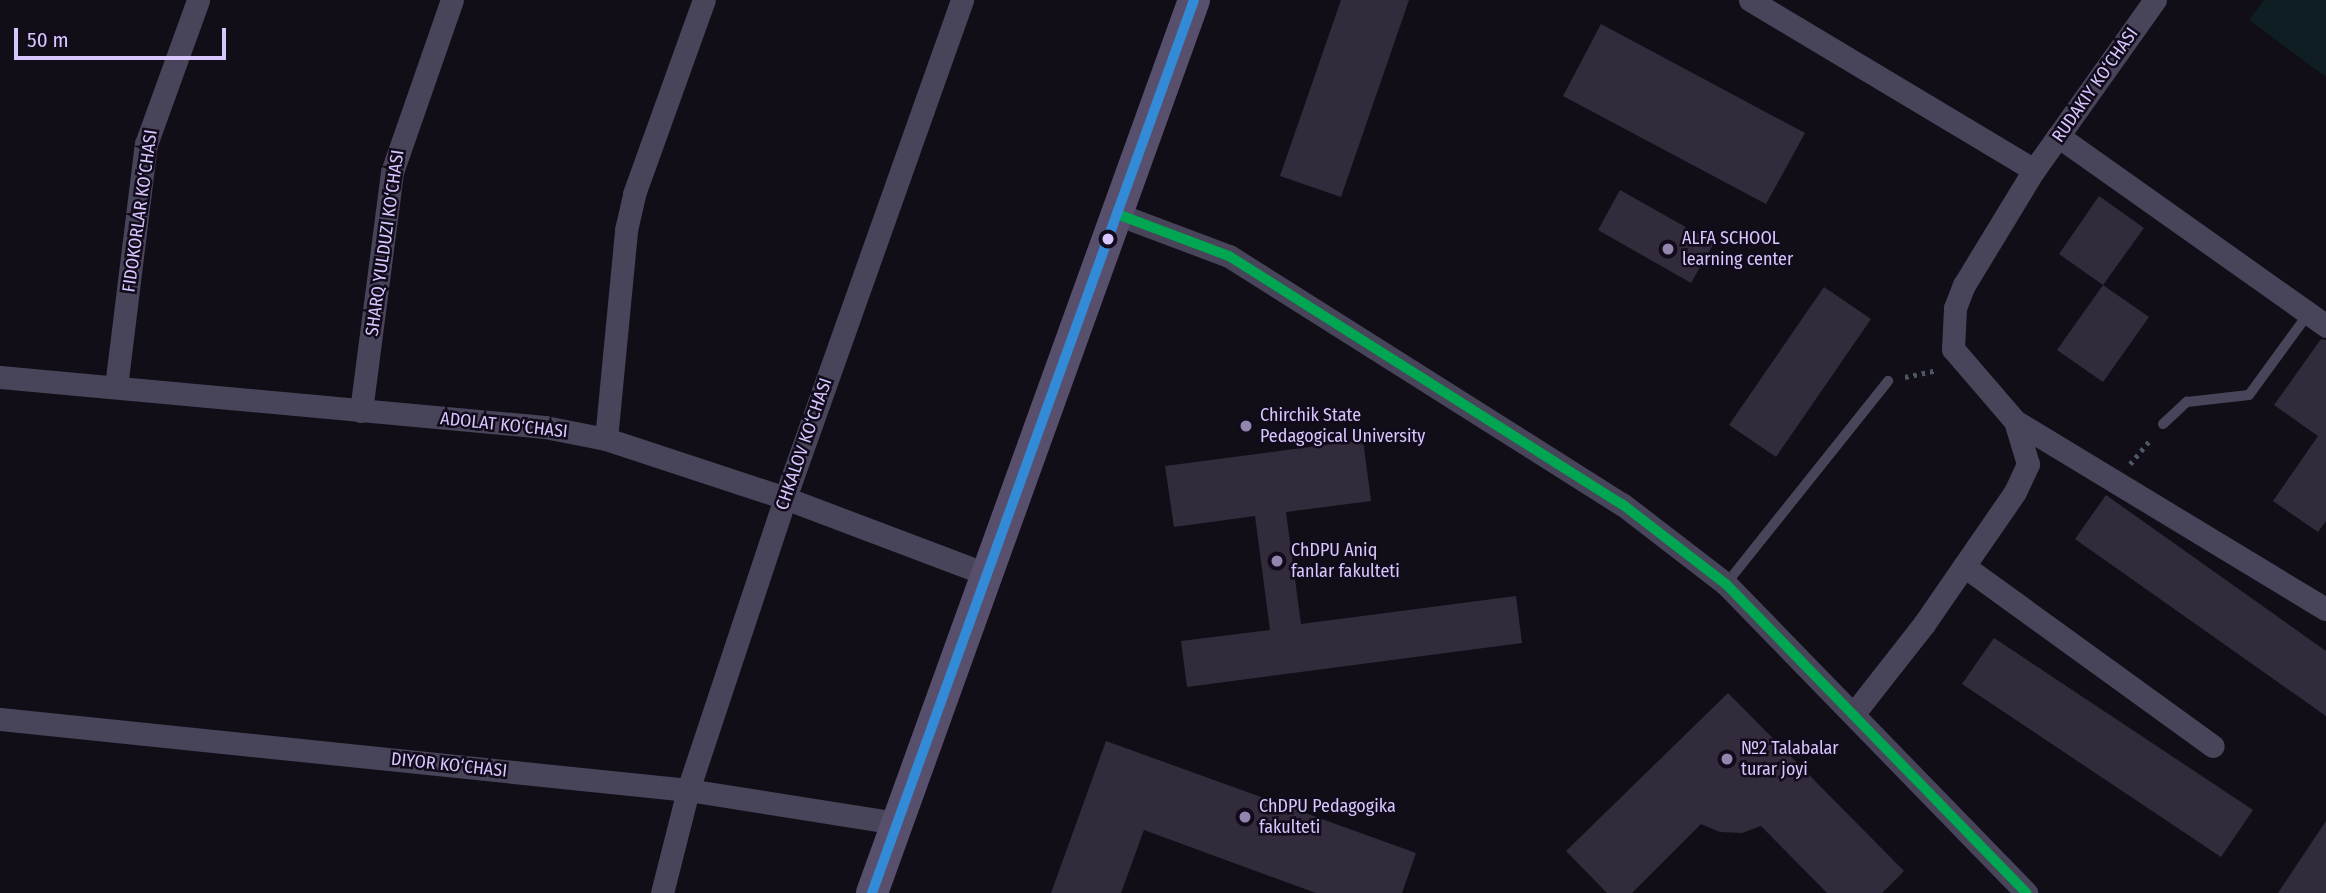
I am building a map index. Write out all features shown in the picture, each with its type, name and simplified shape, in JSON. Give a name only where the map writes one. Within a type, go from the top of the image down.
[{"type":"main road","points":[[872,893],[1194,0]]},
{"type":"street","name":"FIDOKORLAR KO‘CHASI","points":[[116,387],[146,145],[198,0]]},
{"type":"street","name":"SHARQ YULDUZI KO‘CHASI","points":[[361,411],[392,172],[452,0]]},
{"type":"street","points":[[607,439],[626,230],[634,194],[704,0]]},
{"type":"street","name":"CHKALOV KO‘CHASI","points":[[662,893],[688,790],[785,498],[962,0]]},
{"type":"street","points":[[1749,0],[2034,170]]},
{"type":"street","name":"RUDAKIY KO‘CHASI","points":[[2014,421],[1953,349],[1955,308],[1987,243],[2034,170],[2155,0]]},
{"type":"street","points":[[2058,136],[2317,320]]},
{"type":"street","points":[[1117,214],[1229,256],[1622,505],[1726,584],[1854,712],[2027,893]]},
{"type":"street","name":"ADOLAT KO‘CHASI","points":[[0,377],[545,427],[607,439],[785,498],[986,574]]},
{"type":"street","points":[[1854,712],[1964,566],[2024,478],[2027,449],[2014,421]]},
{"type":"street","points":[[2014,421],[2326,609]]},
{"type":"street","points":[[1964,566],[2213,746]]},
{"type":"street","name":"DIYOR KO‘CHASI","points":[[0,719],[688,790],[897,823]]},
{"type":"lane","points":[[2163,425],[2186,402],[2249,395],[2317,320]]},
{"type":"lane","points":[[1726,584],[1888,381]]},
{"type":"path","points":[[1888,381],[1966,365]]},
{"type":"path","points":[[2116,481],[2163,425]]},
{"type":"shaded area","points":[[2264,0],[2326,0],[2326,77],[2249,20]]},
{"type":"building","points":[[1341,0],[1409,0],[1341,197],[1280,176]]},
{"type":"building","points":[[1601,24],[1805,133],[1766,204],[1563,96]]},
{"type":"building","points":[[1620,190],[1714,243],[1691,283],[1598,230]]},
{"type":"building","points":[[2099,196],[2144,228],[2103,285],[2059,254]]},
{"type":"building","points":[[2103,285],[2149,317],[2103,382],[2057,350]]},
{"type":"building","points":[[1824,287],[1871,319],[1776,457],[1729,425]]},
{"type":"building","points":[[2321,339],[2326,340],[2326,521],[2318,532],[2273,501],[2318,436],[2274,405]]},
{"type":"building","name":"ChDPU Aniq fanlar fakulteti","points":[[1363,440],[1371,501],[1286,512],[1301,624],[1516,596],[1522,643],[1187,687],[1181,641],[1270,630],[1255,516],[1174,527],[1165,466]]},
{"type":"building","points":[[2106,495],[2326,651],[2326,716],[2075,539]]},
{"type":"building","points":[[1994,638],[2253,810],[2221,857],[1962,684]]},
{"type":"building","name":"№2 Talabalar turar joyi","points":[[1728,693],[1904,871],[1882,893],[1827,893],[1761,826],[1742,833],[1720,832],[1701,824],[1632,893],[1607,893],[1566,851]]},
{"type":"building","name":"ChDPU Pedagogika fakulteti","points":[[1106,741],[1416,853],[1402,893],[1316,893],[1144,830],[1121,893],[1051,893]]},
{"type":"building","points":[[2326,821],[2326,893],[2278,893]]},
{"type":"transit line","points":[[872,893],[1194,0]]},
{"type":"transit line","points":[[1117,214],[1229,256],[1622,504],[1726,584],[2027,893]]},
{"type":"place","name":"ALFA SCHOOL learning center","points":[[1668,249]]},
{"type":"place","name":"Chirchik State Pedagogical University","points":[[1246,426]]},
{"type":"place","name":"ChDPU Aniq fanlar fakulteti","points":[[1277,561]]},
{"type":"place","name":"№2 Talabalar turar joyi","points":[[1727,759]]},
{"type":"place","name":"ChDPU Pedagogika fakulteti","points":[[1245,817]]}]
